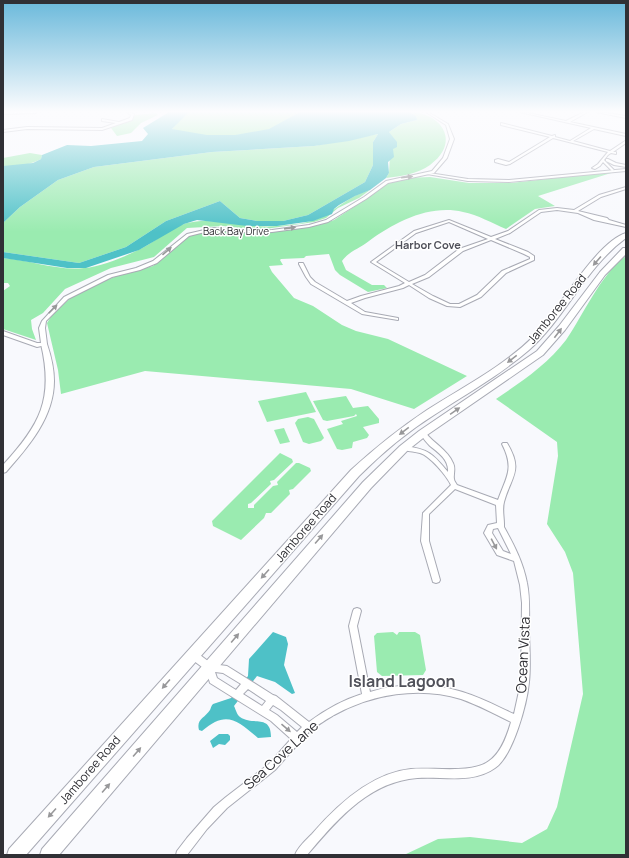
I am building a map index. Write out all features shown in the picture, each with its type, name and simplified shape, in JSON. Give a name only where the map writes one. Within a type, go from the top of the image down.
[{"type":"main road","name":"Jamboree Road","points":[[15,855],[355,473],[380,449],[416,422],[509,362],[528,347],[594,263],[605,251],[626,235]]},
{"type":"main road","name":"Jamboree Road","points":[[48,855],[367,485],[404,448],[423,433],[544,349],[554,338],[606,268],[626,250]]},
{"type":"street","points":[[429,174],[436,169],[445,158],[447,152]]},
{"type":"street","points":[[509,163],[528,152]]},
{"type":"street","points":[[607,160],[614,152]]},
{"type":"street","points":[[594,168],[603,160],[604,157],[614,152]]},
{"type":"street","points":[[603,160],[610,168]]},
{"type":"street","points":[[607,160],[615,164],[626,166]]},
{"type":"street","points":[[607,160],[610,168]]},
{"type":"street","points":[[429,174],[477,181],[514,181],[548,178],[626,166]]},
{"type":"street","points":[[548,178],[594,168],[626,170]]},
{"type":"street","name":"Back Bay Drive","points":[[3,470],[31,436],[42,417],[50,394],[50,360],[44,344],[42,328],[44,321],[51,311],[66,298],[103,279],[155,262],[188,234],[209,229],[264,231],[316,224],[336,216],[387,182],[429,174]]},
{"type":"street","points":[[577,212],[600,196],[626,188]]},
{"type":"street","points":[[347,303],[409,284],[432,273],[461,250],[516,228],[540,211],[557,209],[577,212],[626,226]]},
{"type":"street","points":[[449,221],[530,255],[532,260],[504,272],[485,292],[460,306],[449,305],[431,297],[409,284],[373,262],[415,232],[449,221]]},
{"type":"street","points":[[301,264],[308,278],[313,283],[364,313],[396,319]]},
{"type":"street","points":[[3,333],[37,345],[44,344]]},
{"type":"street","points":[[423,433],[426,440],[447,456],[453,472],[451,477]]},
{"type":"street","name":"Ocean Vista","points":[[300,855],[332,818],[346,805],[369,789],[397,777],[409,774],[476,772],[492,765],[502,753],[516,720],[525,683],[525,588],[517,559],[500,524],[500,504],[508,487],[513,462],[512,454],[505,444]]},
{"type":"street","points":[[404,448],[422,450],[433,456],[451,477],[454,486]]},
{"type":"street","points":[[433,456],[442,451]]},
{"type":"street","points":[[454,486],[500,504]]},
{"type":"street","points":[[436,580],[425,541],[426,513],[454,486]]},
{"type":"street","points":[[500,524],[490,527],[488,533],[500,553],[517,559]]},
{"type":"street","points":[[357,611],[353,626],[367,696]]},
{"type":"street","points":[[192,655],[210,668],[224,669],[273,699],[290,711],[308,727]]},
{"type":"street","points":[[210,668],[213,680],[262,711],[298,739]]},
{"type":"street","points":[[237,695],[247,683]]},
{"type":"street","name":"Sea Cove Lane","points":[[181,855],[227,801],[272,767],[308,727],[332,712],[367,696],[401,689],[425,689],[453,694],[486,706],[516,720]]},
{"type":"street","points":[[262,711],[273,699]]},
{"type":"green space","points":[[212,152],[373,152],[373,165],[365,182],[308,215],[283,221],[257,221],[240,218],[220,201],[166,221],[126,247],[79,263],[3,252],[3,223],[20,207],[58,180],[94,167]]},
{"type":"green space","points":[[390,152],[442,152],[430,165],[420,171],[386,178],[389,173]]},
{"type":"green space","points":[[30,153],[42,155],[41,159],[22,166],[3,166],[3,158]]},
{"type":"green space","points":[[611,173],[538,196],[555,206],[535,209],[506,229],[469,213],[451,210],[438,210],[413,216],[401,221],[351,252],[342,261],[346,270],[372,285],[384,285],[387,288],[368,292],[340,275],[335,270],[329,254],[306,256],[304,258],[281,259],[280,260],[283,265],[269,266],[272,272],[294,298],[313,306],[342,325],[356,331],[388,339],[467,376],[414,409],[351,389],[145,371],[61,394],[58,370],[47,323],[52,315],[75,294],[121,274],[153,266],[187,237],[196,233],[216,230],[254,233],[319,225],[334,220],[387,183],[405,178],[430,177],[469,183],[511,183]]},
{"type":"green space","points":[[370,190],[359,198],[338,208],[326,218],[314,222],[258,230],[223,226],[187,228],[154,257],[111,268],[65,289],[43,313],[31,320],[32,329],[36,340],[3,329],[3,291],[10,286],[8,283],[3,283],[3,258],[74,269],[97,266],[130,254],[174,228],[187,223],[209,221],[254,226],[282,226],[312,221],[322,217],[351,198]]},
{"type":"green space","points":[[626,256],[626,855],[404,855],[438,839],[470,837],[522,843],[547,829],[557,807],[583,694],[573,573],[565,552],[547,524],[558,456],[557,442],[496,399],[533,372],[559,349],[573,330],[600,284],[608,273]]},
{"type":"green space","points":[[306,392],[316,412],[267,422],[258,401]]},
{"type":"green space","points":[[346,396],[353,408],[368,406],[379,419],[379,423],[363,427],[369,435],[367,438],[353,442],[352,448],[342,450],[337,449],[327,429],[343,424],[341,421],[357,416],[356,414],[354,416],[327,421],[323,420],[313,401]]},
{"type":"green space","points":[[308,417],[314,419],[324,438],[321,441],[309,444],[303,442],[295,423],[298,419]]},
{"type":"green space","points":[[284,428],[290,442],[280,444],[274,430]]},
{"type":"green space","points":[[280,453],[292,459],[293,462],[274,480],[270,481],[271,484],[251,503],[248,504],[248,508],[254,508],[254,505],[273,486],[278,485],[277,482],[296,463],[310,468],[311,471],[293,489],[289,490],[290,494],[271,513],[266,513],[264,518],[241,540],[213,526],[212,521]]},
{"type":"green space","points":[[393,632],[397,635],[399,632],[415,632],[420,635],[426,670],[423,675],[382,676],[377,672],[374,636],[377,633]]},
{"type":"water","points":[[49,152],[212,152],[94,167],[58,180],[20,207],[3,223],[3,166],[33,163],[41,159],[42,155]]},
{"type":"water","points":[[373,152],[393,152],[394,157],[388,162],[389,173],[386,178],[370,190],[339,205],[334,209],[332,214],[313,221],[277,226],[247,226],[197,220],[184,224],[139,250],[86,268],[67,268],[3,258],[3,252],[79,263],[126,247],[166,221],[220,201],[240,218],[257,221],[283,221],[308,215],[365,182],[373,165]]},
{"type":"water","points":[[273,632],[286,637],[288,644],[284,665],[295,693],[292,694],[275,682],[257,676],[234,706],[237,714],[245,720],[265,723],[268,725],[271,737],[258,738],[244,726],[237,722],[225,719],[210,725],[202,731],[199,730],[198,726],[200,721],[208,713],[211,706],[231,698],[248,676],[249,659]]},
{"type":"water","points":[[219,734],[228,734],[230,736],[230,740],[225,745],[219,744],[213,748],[210,741]]},
{"type":"district","name":"Harbor Cove","points":[[428,245]]},
{"type":"district","name":"Island Lagoon","points":[[402,681]]}]
